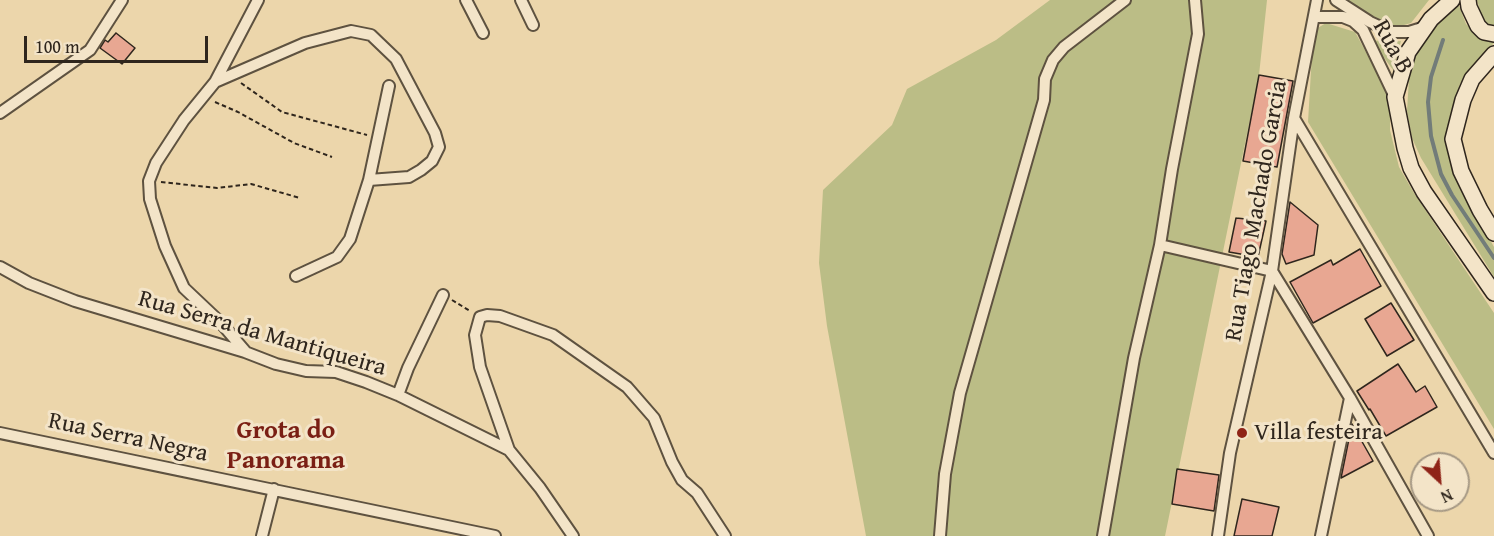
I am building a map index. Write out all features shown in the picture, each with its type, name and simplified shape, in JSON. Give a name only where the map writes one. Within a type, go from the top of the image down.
[{"type":"main road","points":[[1452,0],[1425,27],[1408,52],[1395,97],[1411,168],[1424,192],[1494,294]]},
{"type":"main road","points":[[1468,0],[1478,26],[1484,32],[1494,34]]},
{"type":"main road","points":[[1494,54],[1472,79],[1462,100],[1453,139],[1461,171],[1494,233]]},
{"type":"street","points":[[0,113],[90,50],[122,0]]},
{"type":"street","points":[[245,352],[221,323],[184,288],[165,246],[150,199],[149,181],[156,162],[184,120],[215,82],[258,0]]},
{"type":"street","points":[[466,0],[483,33]]},
{"type":"street","points":[[521,0],[533,25]]},
{"type":"street","points":[[940,536],[945,474],[960,393],[1044,100],[1046,79],[1053,60],[1064,47],[1125,0]]},
{"type":"street","points":[[1103,536],[1134,358],[1160,245],[1198,34],[1195,0]]},
{"type":"street","name":"Rua Tiago Machado Garcia","points":[[1218,536],[1230,453],[1272,271],[1294,118],[1317,0]]},
{"type":"street","name":"Rua B","points":[[1336,0],[1370,22],[1392,32],[1409,32],[1425,27]]},
{"type":"street","name":"Rua B","points":[[1315,17],[1336,16],[1353,21],[1368,39],[1395,97]]},
{"type":"street","points":[[215,82],[304,42],[351,31],[371,35],[396,59],[435,133],[439,147],[432,160],[409,177],[369,180]]},
{"type":"street","points":[[296,276],[337,257],[350,239],[369,180],[389,86]]},
{"type":"street","points":[[1294,118],[1494,453]]},
{"type":"street","points":[[1160,245],[1272,271],[1350,398],[1428,536]]},
{"type":"street","name":"Rua Serra da Mantiqueira","points":[[0,267],[28,283],[75,301],[245,352],[276,364],[306,371],[336,372],[398,395],[509,450]]},
{"type":"street","points":[[398,395],[408,368],[443,295]]},
{"type":"street","points":[[573,536],[540,488],[509,450],[480,367],[475,335],[480,317],[500,316],[553,335],[627,387],[654,418],[682,480],[697,493],[725,536]]},
{"type":"street","points":[[1321,536],[1350,398]]},
{"type":"street","name":"Rua Serra Negra","points":[[0,433],[495,536]]},
{"type":"street","points":[[262,536],[274,489]]},
{"type":"path","points":[[231,76],[282,112],[378,138]]},
{"type":"path","points":[[204,97],[238,112],[294,143],[332,157]]},
{"type":"path","points":[[149,181],[217,188],[251,184],[300,198]]},
{"type":"path","points":[[443,295],[480,317]]},
{"type":"green space","points":[[1050,0],[1267,0],[1259,75],[1165,536],[866,536],[827,326],[819,263],[823,190],[892,125],[907,89],[996,40]]},
{"type":"green space","points":[[1344,0],[1429,0],[1411,23],[1397,27],[1390,26]]},
{"type":"green space","points":[[1477,0],[1494,0],[1494,27],[1486,25]]},
{"type":"green space","points":[[1458,3],[1466,24],[1475,32],[1494,41],[1469,69],[1460,84],[1448,129],[1448,149],[1452,169],[1494,247],[1494,277],[1421,158],[1412,138],[1407,111],[1410,62],[1424,34]]},
{"type":"green space","points":[[1326,23],[1355,32],[1390,96],[1390,130],[1399,167],[1494,313],[1494,429],[1308,122],[1313,37],[1316,29]]},
{"type":"green space","points":[[1371,40],[1401,41],[1393,70]]},
{"type":"building","points":[[116,33],[135,48],[122,64],[100,48],[105,40],[108,42]]},
{"type":"building","points":[[1259,75],[1293,81],[1277,167],[1243,161]]},
{"type":"building","points":[[1290,202],[1318,225],[1314,255],[1286,264],[1282,254]]},
{"type":"building","points":[[1236,218],[1266,221],[1258,257],[1229,252]]},
{"type":"building","points":[[1360,249],[1381,286],[1313,323],[1290,282],[1331,260],[1333,265]]},
{"type":"building","points":[[1391,303],[1414,340],[1387,356],[1365,319]]},
{"type":"building","points":[[1398,364],[1416,392],[1425,386],[1437,407],[1386,436],[1357,391]]},
{"type":"building","points":[[1352,424],[1373,461],[1341,478]]},
{"type":"building","points":[[1177,469],[1219,475],[1214,511],[1172,504]]},
{"type":"building","points":[[1242,499],[1279,507],[1272,536],[1234,536]]},
{"type":"waterway","points":[[1443,40],[1431,77],[1428,102],[1431,136],[1441,174],[1452,195],[1494,258]]},
{"type":"place","name":"Villa festeira","points":[[1242,433]]},
{"type":"district","name":"Grota do Panorama","points":[[286,446]]}]
